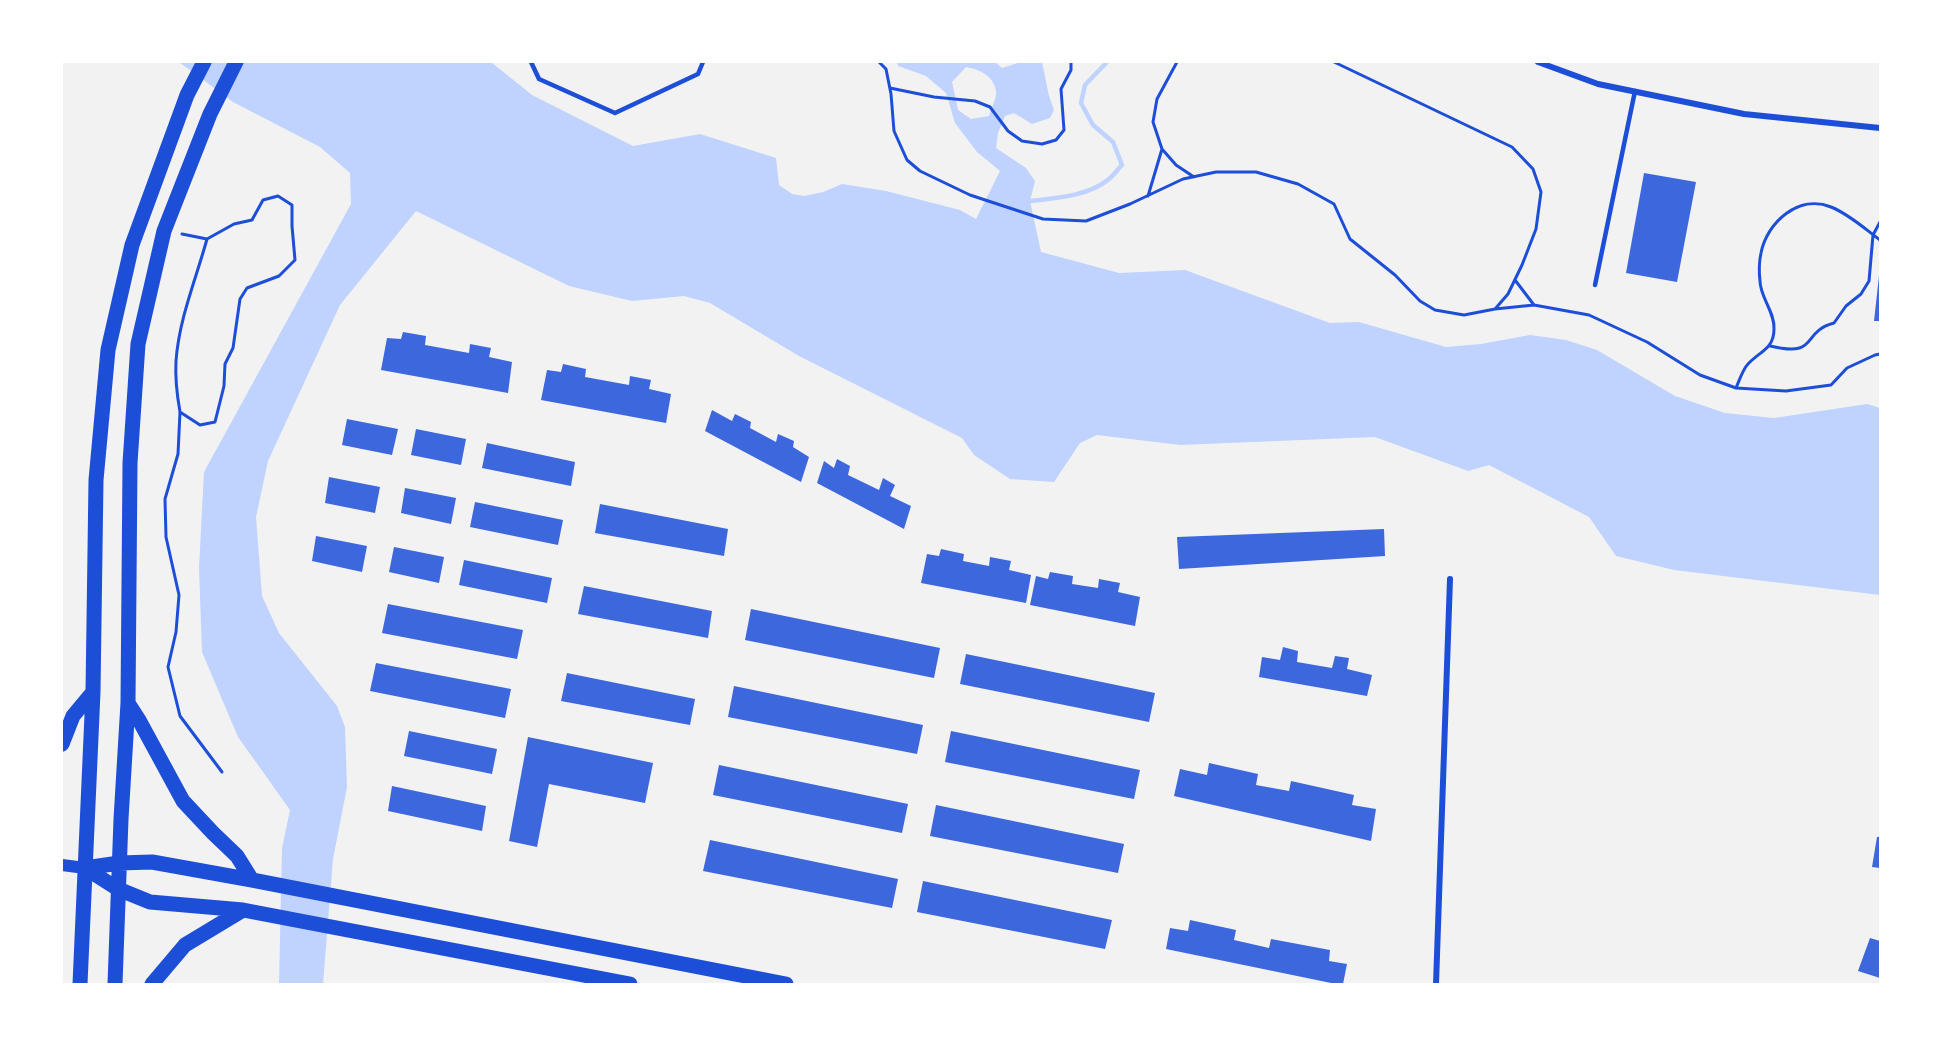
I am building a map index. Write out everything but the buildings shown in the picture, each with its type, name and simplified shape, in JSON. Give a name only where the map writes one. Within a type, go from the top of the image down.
[{"type":"main road","points":[[80,984],[93,692],[96,480],[108,350],[132,245],[187,95],[204,62]]},
{"type":"main road","points":[[115,984],[128,703],[130,463],[138,344],[164,231],[210,114],[236,62]]},
{"type":"main road","points":[[62,744],[73,716],[93,692]]},
{"type":"main road","points":[[128,703],[183,801],[237,856],[252,880]]},
{"type":"main road","points":[[62,865],[85,868],[119,863],[152,862],[786,984]]},
{"type":"main road","points":[[85,868],[118,889],[150,902],[243,910],[327,928],[630,984]]},
{"type":"main road","points":[[152,984],[185,945],[243,910]]},
{"type":"street","points":[[1538,62],[1598,84],[1744,114],[1881,128]]},
{"type":"street","points":[[1436,984],[1450,579]]},
{"type":"lane","points":[[531,62],[539,79],[615,113],[698,74],[703,62]]},
{"type":"lane","points":[[1595,285],[1635,91]]},
{"type":"path","points":[[879,62],[886,69],[894,131],[907,160],[920,171],[970,195],[1043,219],[1086,220],[1130,204],[1183,179],[1216,172],[1256,172],[1298,184],[1334,204],[1350,238],[1395,275],[1420,301],[1435,310],[1464,315],[1534,305],[1589,315],[1647,342],[1700,375],[1736,388],[1786,391],[1831,385],[1847,368],[1875,354],[1881,354]]},
{"type":"path","points":[[889,88],[934,97],[975,101],[990,107],[1008,131],[1022,141],[1042,144],[1056,140],[1064,130],[1060,89],[1071,70],[1071,62]]},
{"type":"path","points":[[1177,62],[1170,71],[1157,99],[1153,123],[1162,149],[1176,165],[1194,177]]},
{"type":"path","points":[[1334,62],[1512,147],[1533,169],[1540,192],[1536,229],[1508,294],[1495,309]]},
{"type":"path","points":[[1148,196],[1162,149]]},
{"type":"path","points":[[180,412],[200,425],[215,422],[224,386],[225,364],[233,348],[240,299],[248,288],[279,276],[295,260],[292,205],[278,196],[263,200],[252,220],[234,224],[207,239],[182,234]]},
{"type":"path","points":[[1736,388],[1746,365],[1770,346],[1774,328],[1760,284],[1761,253],[1769,230],[1782,216],[1796,207],[1813,203],[1830,206],[1881,240]]},
{"type":"path","points":[[1770,346],[1788,350],[1802,349],[1822,327],[1834,323],[1846,306],[1861,294],[1869,281],[1873,234],[1881,222]]},
{"type":"path","points":[[207,239],[197,278],[184,313],[176,360],[180,412],[178,454],[165,499],[166,537],[179,595],[176,632],[168,667],[180,716],[222,772]]},
{"type":"path","points":[[1515,280],[1534,305]]},
{"type":"water","points":[[179,62],[491,62],[532,95],[633,146],[700,134],[776,158],[779,185],[792,194],[804,196],[823,192],[842,184],[886,191],[960,210],[976,219],[1000,171],[977,152],[955,123],[946,93],[926,76],[898,66],[897,62],[995,62],[1002,68],[1021,62],[1042,62],[1054,110],[1050,118],[1032,124],[1014,113],[1005,116],[998,133],[996,148],[1026,168],[1035,181],[1030,201],[1041,252],[1119,273],[1185,270],[1330,323],[1359,322],[1446,347],[1481,344],[1530,335],[1566,340],[1597,350],[1675,396],[1725,413],[1774,418],[1867,404],[1880,408],[1880,595],[1674,570],[1616,556],[1589,517],[1489,465],[1468,471],[1375,437],[1180,445],[1097,435],[1080,443],[1054,482],[1010,479],[974,455],[962,438],[799,356],[710,303],[684,296],[632,301],[569,286],[416,211],[340,305],[268,461],[256,517],[262,596],[279,633],[337,706],[345,727],[347,787],[333,859],[323,984],[279,984],[282,848],[290,810],[238,737],[202,652],[199,568],[204,472],[351,204],[350,173],[320,147],[233,102]],"holes":[[[966,67],[985,74],[995,86],[996,97],[989,116],[971,119],[958,110],[952,82]]]},
{"type":"waterway","points":[[1030,201],[1082,193],[1101,185],[1122,165],[1113,142],[1093,125],[1081,103],[1085,85],[1107,62]]}]
